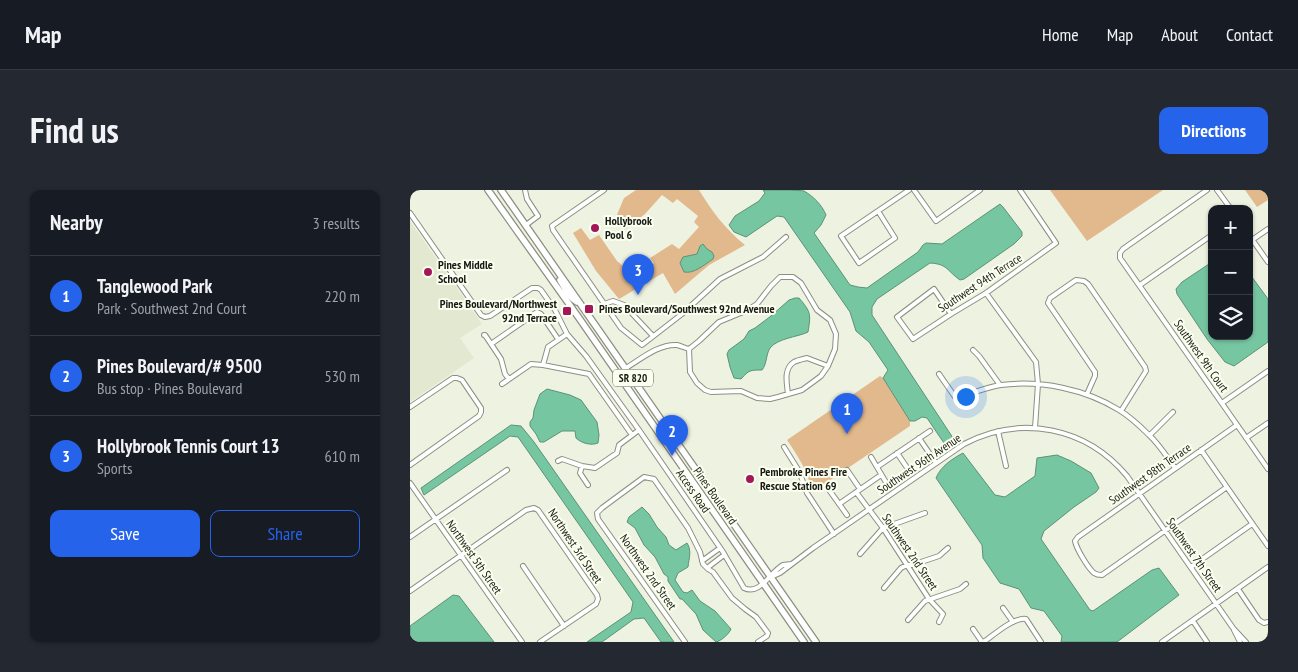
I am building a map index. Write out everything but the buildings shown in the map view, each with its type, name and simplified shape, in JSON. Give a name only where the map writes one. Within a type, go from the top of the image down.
[{"type":"highway","name":"Pines Boulevard","points":[[488,190],[804,642]]},
{"type":"highway","name":"Pines Boulevard","points":[[501,190],[816,642]]},
{"type":"highway","points":[[533,254],[539,254],[545,258],[570,296],[575,302],[580,303]]},
{"type":"highway","points":[[604,355],[620,369],[626,368]]},
{"type":"highway","points":[[792,625],[809,642]]},
{"type":"street","points":[[525,190],[527,199],[538,216],[526,225]]},
{"type":"street","points":[[604,190],[552,226],[621,328],[642,345],[682,314],[720,279],[762,257],[786,237]]},
{"type":"street","points":[[878,211],[895,238],[860,263],[841,236],[909,190]]},
{"type":"street","points":[[914,190],[936,221],[980,190]]},
{"type":"street","name":"Southwest 94th Terrace","points":[[951,314],[934,289],[897,317],[913,339],[986,293],[1056,243],[1020,190]]},
{"type":"street","name":"Southwest 9th Court","points":[[1207,190],[1123,249],[1120,253],[1120,258],[1268,469]]},
{"type":"street","points":[[1217,190],[1228,205]]},
{"type":"street","name":"Access Road","points":[[410,213],[481,315],[485,317],[490,316],[532,288],[541,290],[551,303],[567,334],[586,356],[639,430],[720,548],[744,588]]},
{"type":"street","points":[[1253,239],[1268,229]]},
{"type":"street","points":[[1140,285],[1208,237]]},
{"type":"street","points":[[1253,241],[1268,262]]},
{"type":"street","points":[[780,277],[794,277],[802,283],[818,310],[830,320],[836,334],[835,349],[828,366],[821,376],[802,390],[778,397],[757,398],[741,391],[711,392],[705,390],[697,383],[690,372],[688,349],[719,322],[748,310],[757,304],[780,277]]},
{"type":"street","points":[[1087,394],[1095,372],[1048,303],[1050,298],[1076,280],[1082,280],[1088,284],[1145,367],[1146,371],[1121,411]]},
{"type":"street","points":[[986,293],[1036,362],[1038,384],[1036,428]]},
{"type":"street","points":[[604,304],[613,301],[624,305],[653,336]]},
{"type":"street","points":[[491,344],[538,312],[558,340]]},
{"type":"street","points":[[543,365],[548,346],[567,334]]},
{"type":"street","points":[[484,335],[502,358],[505,374],[509,379]]},
{"type":"street","points":[[626,368],[655,350],[668,346],[677,345],[688,349]]},
{"type":"street","points":[[973,350],[1000,385]]},
{"type":"street","points":[[788,394],[786,376],[789,367],[795,362],[807,358],[828,366]]},
{"type":"street","points":[[502,384],[531,364],[589,374],[632,435]]},
{"type":"street","points":[[1222,403],[1268,371]]},
{"type":"street","points":[[938,374],[955,397],[1000,385],[1038,384],[1087,394],[1121,411],[1150,435],[1175,468]]},
{"type":"street","points":[[410,407],[453,378],[457,378],[462,380],[481,408],[479,416],[410,464]]},
{"type":"street","points":[[1150,435],[1173,412]]},
{"type":"street","points":[[1246,438],[1268,423]]},
{"type":"street","name":"Southwest 98th Terrace","points":[[1165,531],[1102,574],[1097,575],[1076,547],[1075,541],[1237,425]]},
{"type":"street","name":"Southwest 96th Avenue","points":[[744,588],[754,590],[784,565],[793,564],[936,463],[973,439],[998,431],[1036,428],[1065,433],[1086,442],[1117,464],[1139,494]]},
{"type":"street","points":[[558,461],[562,459],[582,466],[596,468],[617,453],[619,444],[639,430]]},
{"type":"street","points":[[878,467],[930,431]]},
{"type":"street","points":[[998,431],[1006,466]]},
{"type":"street","points":[[919,438],[936,463]]},
{"type":"street","points":[[784,447],[799,471],[806,493],[834,534]]},
{"type":"street","points":[[1201,450],[1268,546]]},
{"type":"street","points":[[897,453],[908,469]]},
{"type":"street","points":[[870,457],[887,484]]},
{"type":"street","points":[[582,466],[580,473],[588,485]]},
{"type":"street","points":[[410,537],[507,470]]},
{"type":"street","points":[[847,470],[860,489]]},
{"type":"street","points":[[839,504],[881,475]]},
{"type":"street","name":"Northwest 2nd Street","points":[[685,642],[598,519],[597,513],[644,478],[654,479],[688,528],[700,552],[702,561]]},
{"type":"street","name":"Northwest 5th Street","points":[[410,483],[522,642]]},
{"type":"street","points":[[828,487],[847,515]]},
{"type":"street","points":[[1165,531],[1227,487]]},
{"type":"street","name":"Southwest 2nd Street","points":[[856,492],[883,528],[929,599],[943,614],[939,622]]},
{"type":"street","points":[[706,500],[713,494]]},
{"type":"street","name":"Southwest 7th Street","points":[[1139,494],[1233,628],[1246,642]]},
{"type":"street","name":"Northwest 3rd Street","points":[[461,556],[526,510],[534,508],[538,510],[598,599],[596,604],[564,626]]},
{"type":"street","points":[[860,554],[883,528],[925,513]]},
{"type":"street","points":[[1191,567],[1252,524]]},
{"type":"street","points":[[720,548],[702,561],[713,572],[732,598],[756,617],[768,633],[767,636],[758,642]]},
{"type":"street","points":[[884,588],[901,568],[939,556],[948,548]]},
{"type":"street","points":[[707,568],[724,555]]},
{"type":"street","points":[[410,591],[461,556]]},
{"type":"street","points":[[523,566],[564,626],[540,642]]},
{"type":"street","points":[[1162,642],[1268,568]]},
{"type":"street","points":[[908,620],[925,601],[966,584]]},
{"type":"street","points":[[1238,589],[1260,620],[1266,622]]},
{"type":"street","points":[[1003,608],[1013,622]]},
{"type":"street","points":[[973,629],[982,642],[1020,618],[1026,619],[1041,642]]},
{"type":"street","points":[[1193,621],[1207,642]]},
{"type":"street","name":"Southwest 7th Street","points":[[1233,628],[1240,642]]},
{"type":"shaded area","points":[[636,190],[699,190],[719,219],[745,245],[709,265],[675,294],[663,273],[619,299],[596,271],[573,233],[581,228],[590,240],[599,235],[617,261],[637,278],[654,263],[650,258],[672,244],[679,249],[699,227],[694,222],[698,216],[677,199],[673,203],[662,195],[645,214],[624,230],[616,217],[624,198]]},
{"type":"shaded area","points":[[763,190],[804,191],[814,198],[826,215],[814,233],[850,285],[867,288],[918,252],[926,243],[942,244],[1000,204],[1003,207],[1022,232],[1022,236],[1014,244],[960,280],[944,266],[930,263],[877,299],[872,307],[872,315],[955,441],[946,446],[927,418],[922,417],[915,421],[910,421],[883,378],[888,370],[869,342],[856,331],[850,312],[784,217],[777,216],[746,237],[734,232],[729,225],[735,216],[759,201],[765,193]]},
{"type":"shaded area","points":[[1050,190],[1163,190],[1087,241]]},
{"type":"shaded area","points":[[1245,190],[1268,190],[1268,200],[1257,207]]},
{"type":"shaded area","name":"Pines Middle School","points":[[410,221],[482,324],[460,338],[474,358],[410,402]]},
{"type":"shaded area","points":[[703,244],[712,252],[713,259],[695,270],[684,272],[680,263],[683,257],[697,254],[700,246]]},
{"type":"shaded area","points":[[1208,265],[1208,340],[1253,340],[1253,278],[1268,299],[1268,342],[1234,366],[1225,362],[1207,339],[1177,294],[1176,289],[1182,282]]},
{"type":"shaded area","points":[[799,298],[808,310],[810,317],[808,332],[778,342],[770,348],[762,370],[750,371],[741,379],[734,378],[727,354],[729,350],[744,339],[749,331],[771,316],[789,300]]},
{"type":"shaded area","points":[[880,376],[910,421],[910,426],[814,491],[802,464],[787,440]]},
{"type":"shaded area","points":[[547,389],[581,400],[597,422],[598,443],[586,444],[576,438],[575,431],[562,431],[544,442],[540,442],[530,426],[530,422],[540,394]]},
{"type":"shaded area","points":[[511,425],[521,426],[534,442],[674,642],[661,642],[644,618],[634,619],[602,642],[587,642],[631,612],[633,602],[518,437],[510,436],[424,495],[421,488]]},
{"type":"shaded area","points":[[963,453],[995,495],[1005,497],[1035,476],[1037,458],[1057,455],[1091,473],[1099,488],[1096,492],[1044,531],[1041,539],[1090,610],[1093,611],[1152,570],[1159,568],[1179,595],[1117,642],[1061,642],[1062,636],[1044,611],[1031,608],[1019,589],[1000,583],[983,558],[982,545],[936,478],[944,466]]},
{"type":"shaded area","points":[[642,507],[666,537],[669,545],[676,550],[687,543],[689,546],[688,567],[678,573],[675,580],[683,592],[687,593],[692,590],[700,601],[715,611],[731,629],[720,640],[716,642],[703,630],[696,614],[680,599],[655,557],[644,545],[635,528],[627,522],[629,517]]},
{"type":"shaded area","points":[[453,595],[459,596],[494,642],[410,642],[410,626]]},
{"type":"place","name":"Hollybrook Pool 6","points":[[595,228]]},
{"type":"place","name":"Pines Middle School","points":[[428,272]]},
{"type":"place","name":"Hollybrook Tennis Court 13","points":[[638,295]]},
{"type":"place","name":"Pines Boulevard/Southwest 92nd Avenue","points":[[589,309]]},
{"type":"place","name":"Pines Boulevard/Northwest 92nd Terrace","points":[[567,311]]},
{"type":"place","name":"Tanglewood Park","points":[[847,434]]},
{"type":"place","name":"Pines Boulevard/# 9500","points":[[672,456]]},
{"type":"place","name":"Pembroke Pines Fire Rescue Station 69","points":[[750,479]]}]
